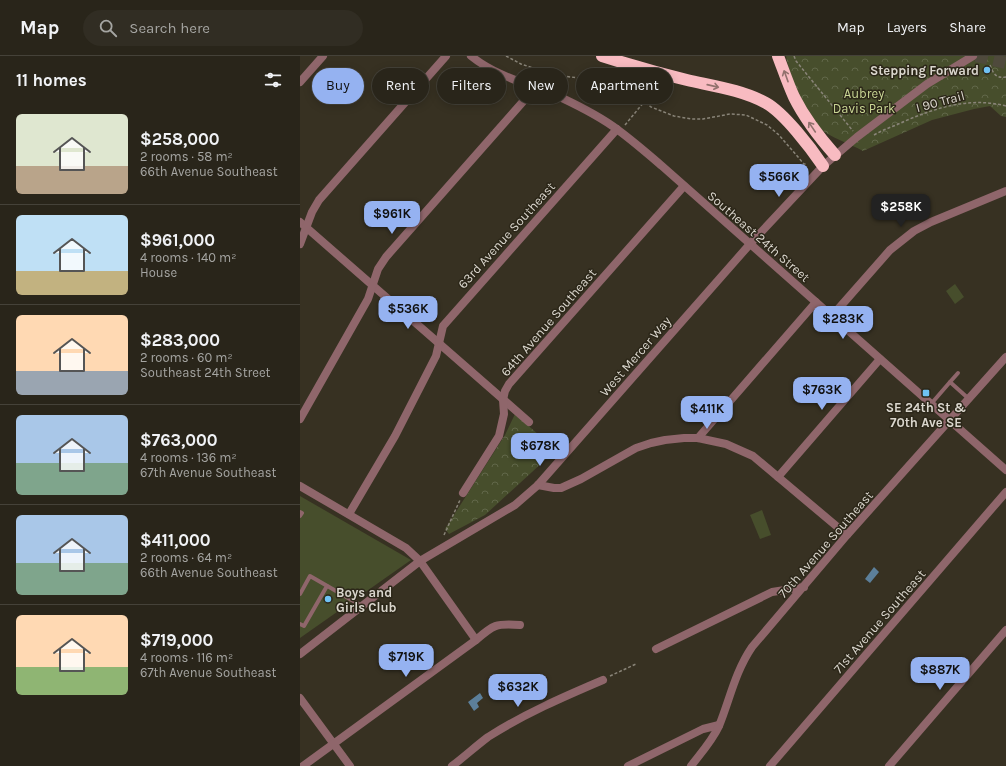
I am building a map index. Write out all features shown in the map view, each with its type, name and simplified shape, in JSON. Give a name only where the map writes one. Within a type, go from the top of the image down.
[{"type":"highway","points":[[602,56],[648,71],[742,93],[766,104],[778,113],[816,155],[823,166]]},
{"type":"highway","points":[[778,56],[794,96],[806,118],[818,136],[835,155]]},
{"type":"street","points":[[300,82],[323,56]]},
{"type":"street","points":[[300,244],[303,225],[319,200],[446,56]]},
{"type":"street","name":"Southeast 24th Street","points":[[471,56],[482,65],[514,79]]},
{"type":"street","name":"West Mercer Way","points":[[300,654],[420,561],[515,505],[538,485],[750,244],[823,166],[835,155],[927,84],[973,56]]},
{"type":"street","name":"Southeast 24th Street","points":[[568,101],[592,113],[618,130],[684,186],[1006,470]]},
{"type":"street","points":[[300,419],[368,299],[378,269],[386,257],[521,104]]},
{"type":"street","name":"63rd Avenue Southeast","points":[[349,514],[395,436],[436,356],[443,326],[618,130]]},
{"type":"street","name":"64th Avenue Southeast","points":[[463,493],[499,436],[504,414],[503,400],[505,391],[509,384],[684,186]]},
{"type":"street","points":[[832,316],[890,250],[914,231],[1006,191]]},
{"type":"street","points":[[303,225],[529,422]]},
{"type":"street","points":[[698,438],[816,302]]},
{"type":"street","points":[[778,477],[880,359]]},
{"type":"street","name":"70th Avenue Southeast","points":[[691,766],[714,736],[742,661],[752,647],[848,535],[1005,359]]},
{"type":"street","points":[[538,485],[561,488],[581,479],[636,448],[665,440],[698,438],[726,444],[753,456],[848,535]]},
{"type":"street","points":[[301,489],[349,514],[406,548],[420,561],[476,640]]},
{"type":"street","name":"71st Avenue Southeast","points":[[770,766],[1006,492]]},
{"type":"street","points":[[656,649],[772,592],[804,587]]},
{"type":"street","points":[[303,766],[488,630],[496,625],[520,625]]},
{"type":"street","points":[[889,766],[1006,630]]},
{"type":"street","points":[[452,766],[487,738],[519,718],[602,680]]},
{"type":"street","points":[[300,698],[350,766]]},
{"type":"street","points":[[628,766],[702,729],[719,725]]},
{"type":"lane","points":[[931,404],[958,373]]},
{"type":"lane","points":[[950,382],[970,398]]},
{"type":"lane","points":[[300,512],[302,513],[300,516]]},
{"type":"lane","points":[[300,594],[310,576],[362,606]]},
{"type":"lane","points":[[300,624],[304,626],[327,586]]},
{"type":"path","points":[[506,56],[521,64],[554,74],[576,77]]},
{"type":"path","points":[[794,56],[796,61],[852,131]]},
{"type":"path","points":[[990,65],[994,74],[998,77],[1006,77]]},
{"type":"path","name":"I 90 Trail","points":[[872,136],[885,129],[927,112],[948,106],[968,102],[980,102],[1006,106]]},
{"type":"path","points":[[618,130],[643,104]]},
{"type":"path","points":[[647,104],[662,112],[691,119],[703,119],[730,114],[746,115],[767,125],[779,135],[804,164],[806,164]]},
{"type":"path","points":[[444,534],[463,493]]},
{"type":"path","points":[[602,680],[636,664]]},
{"type":"green space","name":"Aubrey Davis Park","points":[[786,56],[1006,56],[1006,117],[1001,116],[990,106],[974,109],[932,120],[863,151],[829,134],[819,128],[814,122],[808,114],[798,94],[790,73]]},
{"type":"green space","points":[[955,284],[964,297],[955,304],[946,291]]},
{"type":"green space","points":[[515,414],[556,450],[485,515],[449,534],[445,529],[505,435]]},
{"type":"green space","name":"Boys and Girls Club","points":[[300,496],[411,560],[300,638]]},
{"type":"green space","points":[[762,510],[771,535],[760,539],[750,515]]},
{"type":"water","points":[[874,567],[879,572],[870,583],[865,579]]},
{"type":"water","points":[[480,693],[483,698],[477,703],[479,707],[474,711],[468,702]]},
{"type":"tunnel","points":[[976,56],[1006,63]]},
{"type":"place","name":"Stepping Forward","points":[[987,70]]},
{"type":"place","name":"SE 24th St & 70th Ave SE","points":[[926,393]]},
{"type":"place","name":"Boys and Girls Club","points":[[328,599]]}]
